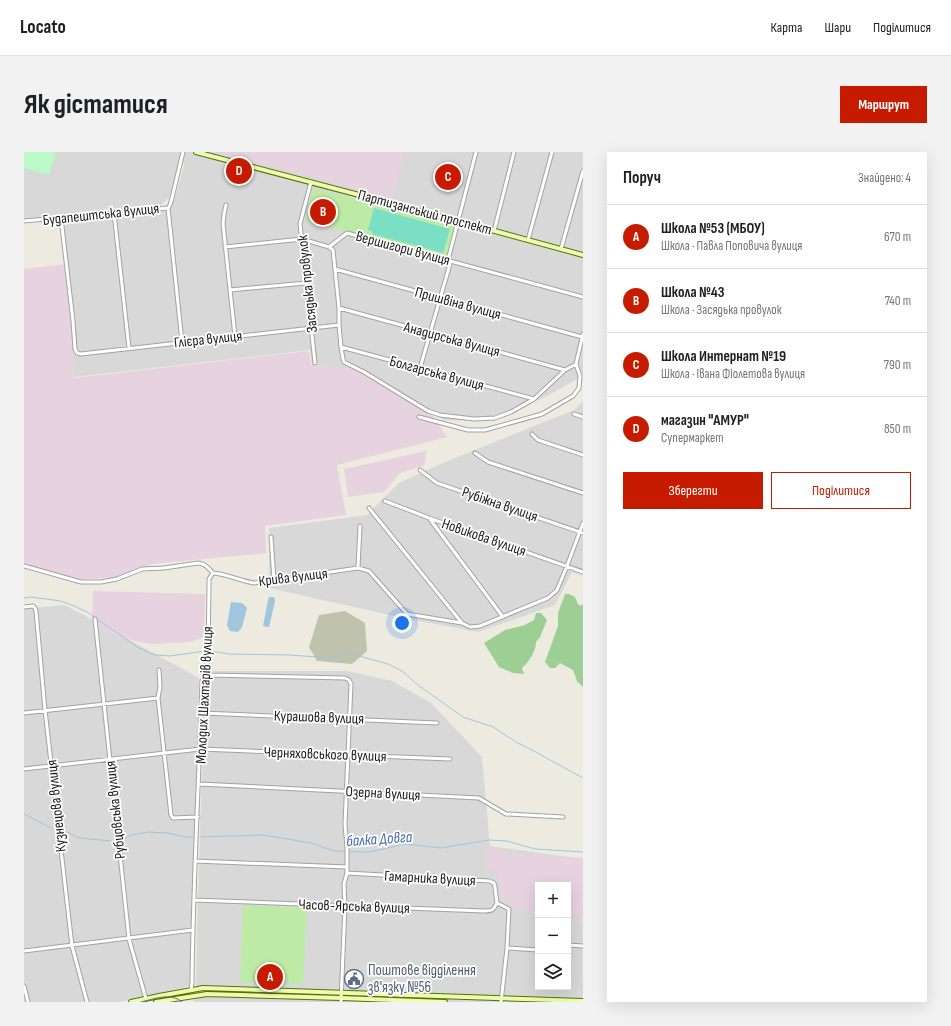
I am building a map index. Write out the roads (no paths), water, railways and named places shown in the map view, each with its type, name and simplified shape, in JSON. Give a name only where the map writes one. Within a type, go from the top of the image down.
[{"type":"main road","name":"Партизанський проспект","points":[[196,152],[458,221],[583,256]]},
{"type":"main road","points":[[131,1002],[203,988],[445,1002]]},
{"type":"main road","name":"Молодих Шахтарів вулиця","points":[[190,1002],[191,990]]},
{"type":"main road","points":[[181,992],[181,1000]]},
{"type":"main road","points":[[156,1002],[181,1000],[190,996],[207,994],[583,1001]]},
{"type":"street","name":"Будапештська вулиця","points":[[24,221],[168,208],[172,198],[183,152]]},
{"type":"street","points":[[420,368],[450,264],[448,260],[476,152]]},
{"type":"street","points":[[494,231],[514,152]]},
{"type":"street","points":[[528,240],[552,152]]},
{"type":"street","points":[[561,250],[583,171]]},
{"type":"street","name":"Засядька провулок","points":[[311,182],[300,224],[315,363]]},
{"type":"street","points":[[226,205],[223,224],[235,336]]},
{"type":"street","points":[[168,208],[182,342]]},
{"type":"street","points":[[114,213],[129,348]]},
{"type":"street","name":"Глієра вулиця","points":[[61,218],[75,349],[77,353],[81,354],[339,325]]},
{"type":"street","name":"Вершигори вулиця","points":[[329,246],[347,233],[583,297]]},
{"type":"street","points":[[225,246],[302,239],[329,246]]},
{"type":"street","name":"Засядька провулок","points":[[329,246],[333,250],[339,308],[342,359],[346,364],[364,372],[428,411],[440,415],[474,419],[496,418],[511,412],[534,399]]},
{"type":"street","name":"Пришвіна вулиця","points":[[335,270],[583,335]]},
{"type":"street","points":[[230,290],[306,283]]},
{"type":"street","name":"Анадирська вулиця","points":[[339,308],[565,370]]},
{"type":"street","points":[[419,417],[468,430],[484,430],[542,414],[573,396],[579,388],[580,376],[576,364],[583,335]]},
{"type":"street","name":"Болгарська вулиця","points":[[341,347],[534,399]]},
{"type":"street","points":[[534,399],[565,370],[576,364]]},
{"type":"street","points":[[574,414],[583,417]]},
{"type":"street","points":[[532,434],[538,440],[583,455]]},
{"type":"street","points":[[476,453],[488,462],[583,493]]},
{"type":"street","name":"Рубіжна вулиця","points":[[420,470],[437,483],[581,532]]},
{"type":"street","name":"Новикова вулиця","points":[[384,501],[583,572]]},
{"type":"street","points":[[369,508],[462,623]]},
{"type":"street","points":[[429,518],[503,617]]},
{"type":"street","points":[[360,526],[358,568],[369,572],[407,614],[462,623],[470,627],[480,626],[553,595],[557,590],[568,566],[583,523]]},
{"type":"street","points":[[271,537],[274,580]]},
{"type":"street","name":"Крива вулиця","points":[[24,566],[81,582],[117,579],[142,569],[198,564],[203,564],[213,573],[254,583],[358,568]]},
{"type":"street","name":"Молодих Шахтарів вулиця","points":[[191,990],[202,681],[206,675],[209,646],[209,578],[213,573]]},
{"type":"street","name":"Кузнецова вулиця","points":[[24,606],[33,606],[36,608],[72,946],[87,1002]]},
{"type":"street","name":"Рубцовська вулиця","points":[[95,619],[129,939],[146,999]]},
{"type":"street","points":[[159,670],[160,687],[158,698],[172,817],[198,817]]},
{"type":"street","points":[[206,675],[345,678],[349,680],[351,684],[345,824],[347,873],[344,884],[346,906],[341,997]]},
{"type":"street","points":[[24,713],[158,698]]},
{"type":"street","name":"Курашова вулиця","points":[[202,713],[349,718],[437,723]]},
{"type":"street","name":"Черняховського вулиця","points":[[24,769],[200,749],[450,759]]},
{"type":"street","name":"Озерна вулиця","points":[[199,784],[479,798],[506,814],[563,817]]},
{"type":"street","points":[[195,860],[347,867]]},
{"type":"street","name":"Гамарника вулиця","points":[[347,873],[489,881],[494,883],[497,903]]},
{"type":"street","name":"Часов-Ярська вулиця","points":[[194,900],[484,911],[493,909],[497,903]]},
{"type":"street","points":[[497,903],[509,909],[502,1000]]},
{"type":"street","points":[[24,951],[193,930]]},
{"type":"street","points":[[571,945],[583,946]]},
{"type":"street","points":[[507,948],[535,950]]},
{"type":"street","points":[[24,986],[28,1002]]},
{"type":"water","points":[[269,597],[274,597],[275,601],[269,627],[267,627],[263,626]]},
{"type":"water","points":[[231,602],[242,603],[247,608],[242,627],[238,632],[230,631],[227,625]]},
{"type":"waterway","points":[[24,598],[31,597],[61,601],[74,606],[87,612],[139,648],[155,655],[170,656],[205,651]]},
{"type":"waterway","points":[[211,651],[229,654],[289,655],[333,658],[352,654],[388,664],[402,671],[418,685],[463,717],[493,727],[516,742],[583,778]]},
{"type":"waterway","points":[[24,814],[53,829]]},
{"type":"waterway","name":"балка Довга","points":[[60,829],[80,838],[111,841]]},
{"type":"waterway","name":"балка Довга","points":[[121,840],[132,835],[148,832],[168,833],[193,837]]},
{"type":"waterway","name":"балка Довга","points":[[201,837],[263,835],[311,843],[334,851],[369,852],[406,844],[441,848],[489,840],[507,841],[535,849],[583,852]]},
{"type":"tram line","points":[[141,1002],[168,997],[173,997],[182,1002]]},
{"type":"place","name":"магазин \"АМУР\"","points":[[239,171]]},
{"type":"place","name":"Школа Интернат №19","points":[[448,177]]},
{"type":"place","name":"Школа №43","points":[[323,212]]},
{"type":"place","name":"Школа №53 (МБОУ)","points":[[270,977]]},
{"type":"place","name":"Поштове відділення зв'язку №56","points":[[354,979]]}]
